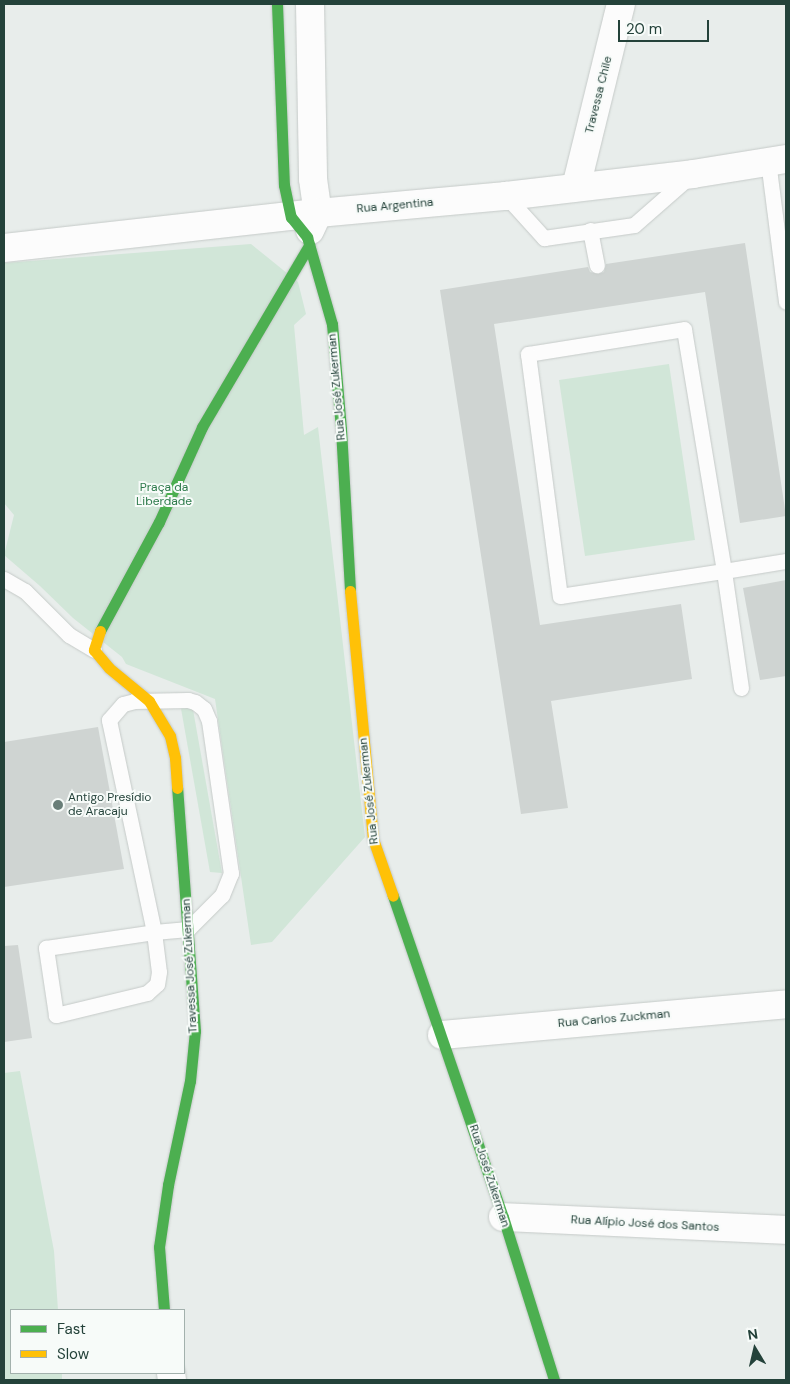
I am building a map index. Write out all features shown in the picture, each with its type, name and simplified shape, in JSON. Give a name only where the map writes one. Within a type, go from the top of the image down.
[{"type":"street","name":"Rua José Zukerman","points":[[277,4],[284,185],[306,228],[332,324],[341,429],[351,612],[372,839],[442,1034],[503,1217],[554,1380]]},
{"type":"street","name":"Rua José Zukerman","points":[[306,228],[313,179],[310,4]]},
{"type":"street","name":"Travessa Chile","points":[[576,187],[622,4]]},
{"type":"street","name":"Rua Argentina","points":[[4,248],[306,228],[506,196],[693,174],[777,160]]},
{"type":"street","points":[[94,650],[99,633],[159,522],[202,427],[306,228]]},
{"type":"street","name":"Travessa José Zukerman","points":[[94,650],[109,668],[148,700],[170,736],[175,758],[195,1031],[190,1080],[168,1185],[159,1247],[164,1309]]},
{"type":"street","name":"Rua Carlos Zuckman","points":[[442,1034],[786,1004]]},
{"type":"street","name":"Rua Alípio José dos Santos","points":[[503,1217],[786,1230]]},
{"type":"lane","points":[[777,160],[786,302]]},
{"type":"lane","points":[[506,196],[544,238],[634,225],[693,174]]},
{"type":"lane","points":[[590,230],[597,265]]},
{"type":"lane","points":[[741,688],[724,571],[684,329],[528,354],[560,596],[724,571],[786,561]]},
{"type":"lane","points":[[4,579],[25,592],[69,635],[94,650]]},
{"type":"lane","points":[[188,929],[154,932],[46,948],[56,1015],[147,993],[157,984],[160,972],[154,932],[110,720],[123,704],[148,700],[196,702],[204,709],[211,731],[231,873],[222,895],[188,929]]},
{"type":"green space","name":"Praça da Liberdade","points":[[251,244],[298,282],[306,314],[294,325],[304,435],[318,427],[365,837],[272,942],[251,945],[215,699],[126,664],[122,657],[73,618],[4,555],[14,515],[4,503],[4,263]]},
{"type":"green space","points":[[669,364],[695,540],[585,556],[559,380]]},
{"type":"green space","points":[[180,703],[192,704],[222,873],[210,872]]},
{"type":"green space","points":[[20,1071],[54,1251],[58,1309],[10,1309],[10,1374],[62,1374],[62,1380],[4,1380],[4,1073]]},
{"type":"building","points":[[745,243],[786,516],[740,523],[705,292],[494,324],[540,625],[681,604],[692,679],[551,701],[568,808],[521,814],[440,290],[588,267],[590,272],[598,274],[604,272],[606,264]]},
{"type":"building","points":[[786,580],[786,676],[760,680],[743,588]]},
{"type":"building","name":"Antigo Presídio de Aracaju","points":[[98,727],[124,869],[4,887],[4,742]]},
{"type":"building","points":[[18,945],[32,1038],[4,1042],[4,946]]},
{"type":"traffic: fast","points":[[277,4],[284,185],[291,217],[307,237],[332,324],[341,429],[350,591]]},
{"type":"traffic: fast","points":[[100,631],[159,522],[202,427],[309,245]]},
{"type":"traffic: fast","points":[[164,1309],[159,1247],[168,1185],[190,1081],[195,1031],[177,788]]},
{"type":"traffic: fast","points":[[393,896],[503,1217],[554,1380]]},
{"type":"traffic: slow","points":[[350,591],[373,839],[393,896]]},
{"type":"traffic: slow","points":[[100,631],[94,650],[109,668],[149,701],[170,736],[175,758],[177,788]]},
{"type":"place","name":"Antigo Presídio de Aracaju","points":[[58,805]]}]
